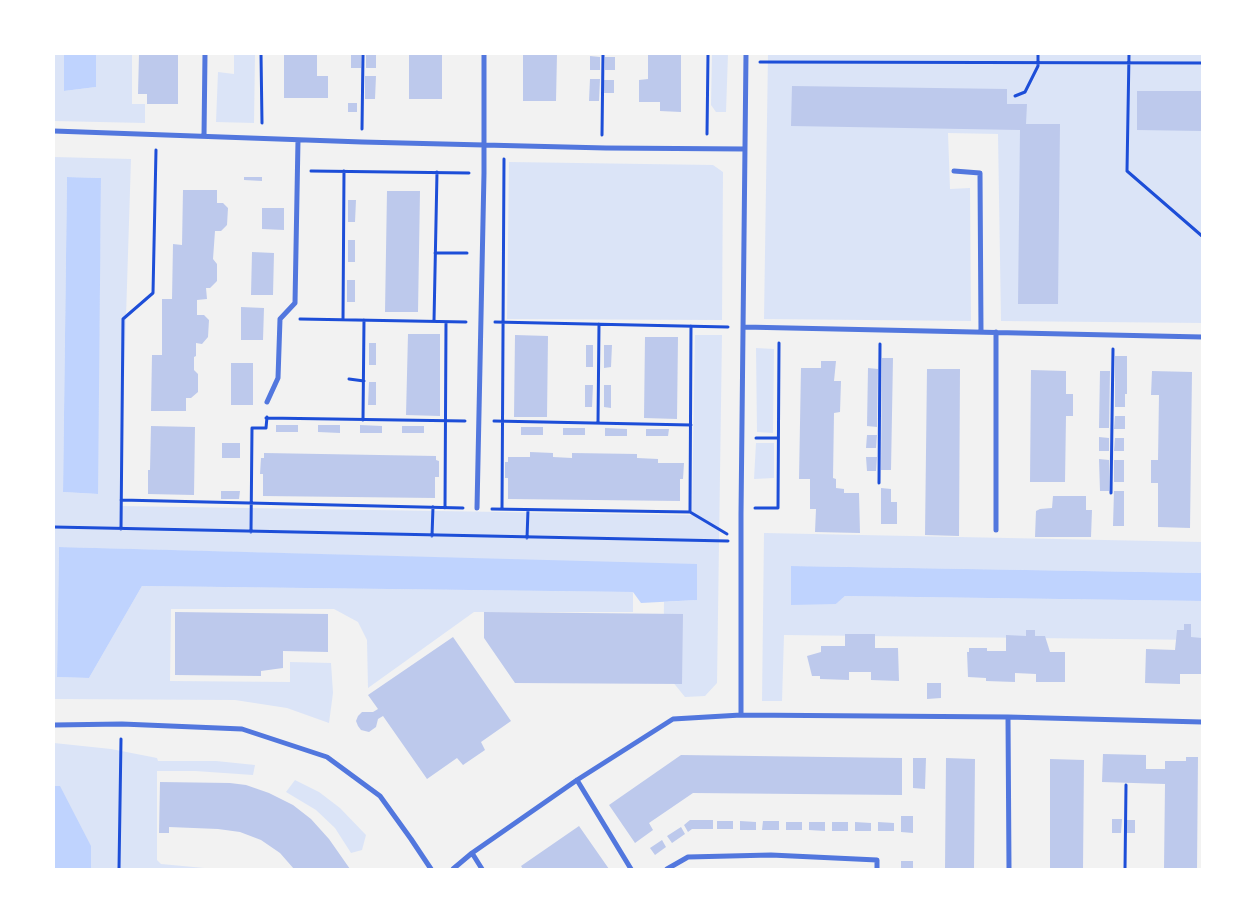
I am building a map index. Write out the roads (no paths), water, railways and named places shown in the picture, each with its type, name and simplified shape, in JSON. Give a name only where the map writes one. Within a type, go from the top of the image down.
[{"type":"street","points":[[204,136],[205,54]]},
{"type":"street","points":[[477,508],[483,253],[484,54]]},
{"type":"street","points":[[741,715],[741,508],[746,54]]},
{"type":"street","points":[[54,131],[504,146],[745,150]]},
{"type":"street","points":[[267,402],[278,378],[280,319],[295,303],[298,140]]},
{"type":"street","points":[[954,171],[980,173],[981,332]]},
{"type":"street","points":[[744,327],[1202,337]]},
{"type":"street","points":[[996,332],[996,530]]},
{"type":"street","points":[[453,869],[472,853],[577,780],[673,719],[741,715],[1008,717],[1202,722]]},
{"type":"street","points":[[1008,717],[1009,869]]},
{"type":"street","points":[[54,724],[122,724],[242,729],[327,758],[380,796],[431,869]]},
{"type":"street","points":[[577,780],[632,869]]},
{"type":"street","points":[[472,853],[482,869]]},
{"type":"street","points":[[666,869],[688,857],[771,855],[877,860],[877,869]]},
{"type":"water","points":[[64,54],[96,54],[96,87],[64,91]]},
{"type":"water","points":[[67,177],[101,178],[98,494],[63,492]]},
{"type":"water","points":[[59,547],[697,564],[697,600],[641,603],[633,592],[142,586],[89,678],[57,677]]},
{"type":"water","points":[[791,566],[1202,573],[1202,601],[845,596],[836,604],[791,605]]},
{"type":"water","points":[[54,786],[60,786],[91,846],[91,869],[54,869]]}]
